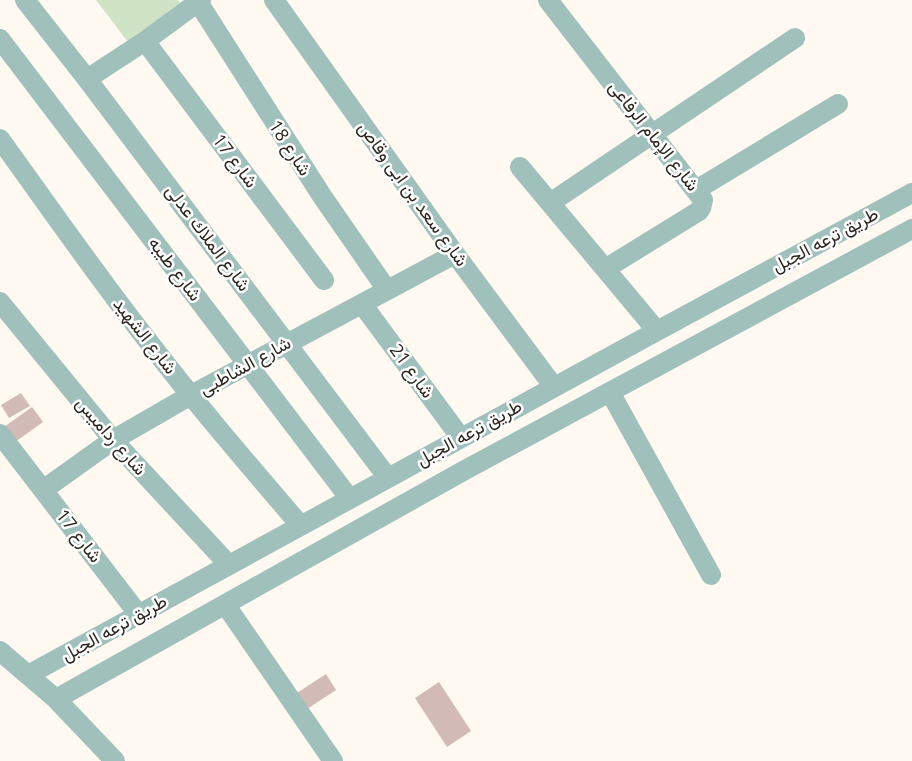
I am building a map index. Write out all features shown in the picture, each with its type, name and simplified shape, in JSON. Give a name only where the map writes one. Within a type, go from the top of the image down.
[{"type":"street","name":"شارع الملاك عدلى","points":[[25,0],[87,79],[388,478]]},
{"type":"street","name":"شارع سعد بن ابى وقاص","points":[[274,0],[455,254],[554,387]]},
{"type":"street","name":"شارع الإمام الرفاعى","points":[[548,0],[703,200],[702,208],[699,211],[605,269]]},
{"type":"street","points":[[87,79],[146,41],[199,1]]},
{"type":"street","name":"شارع 18","points":[[199,1],[290,148],[387,290]]},
{"type":"street","points":[[550,203],[795,38]]},
{"type":"street","name":"شارع طيبه","points":[[0,39],[350,499]]},
{"type":"street","name":"شارع 17","points":[[146,41],[324,280]]},
{"type":"street","points":[[696,190],[838,104]]},
{"type":"street","name":"شارع الشهيد","points":[[0,139],[94,270],[191,395],[301,526]]},
{"type":"street","points":[[520,167],[657,331]]},
{"type":"street","name":"طريق ترعه الجبل","points":[[28,675],[554,387],[912,194]]},
{"type":"street","name":"طريق ترعه الجبل","points":[[56,698],[465,470],[912,229]]},
{"type":"street","name":"شارع الشاطبى","points":[[43,490],[113,440],[191,395],[455,254]]},
{"type":"street","name":"شارع رداميس","points":[[0,302],[113,440],[229,565]]},
{"type":"street","name":"شارع 21","points":[[362,304],[455,441],[465,470]]},
{"type":"street","points":[[610,392],[711,575]]},
{"type":"street","name":"شارع 17","points":[[0,434],[139,615]]},
{"type":"street","points":[[225,604],[333,761]]},
{"type":"street","points":[[0,651],[56,698],[114,761]]},
{"type":"green space","points":[[96,0],[178,0],[180,3],[128,42]]},
{"type":"building","points":[[21,393],[30,406],[9,418],[1,405]]},
{"type":"building","points":[[32,407],[43,422],[15,442],[4,427]]},
{"type":"building","points":[[326,674],[336,690],[307,709],[297,693]]},
{"type":"building","points":[[439,682],[471,731],[447,747],[415,698]]}]
